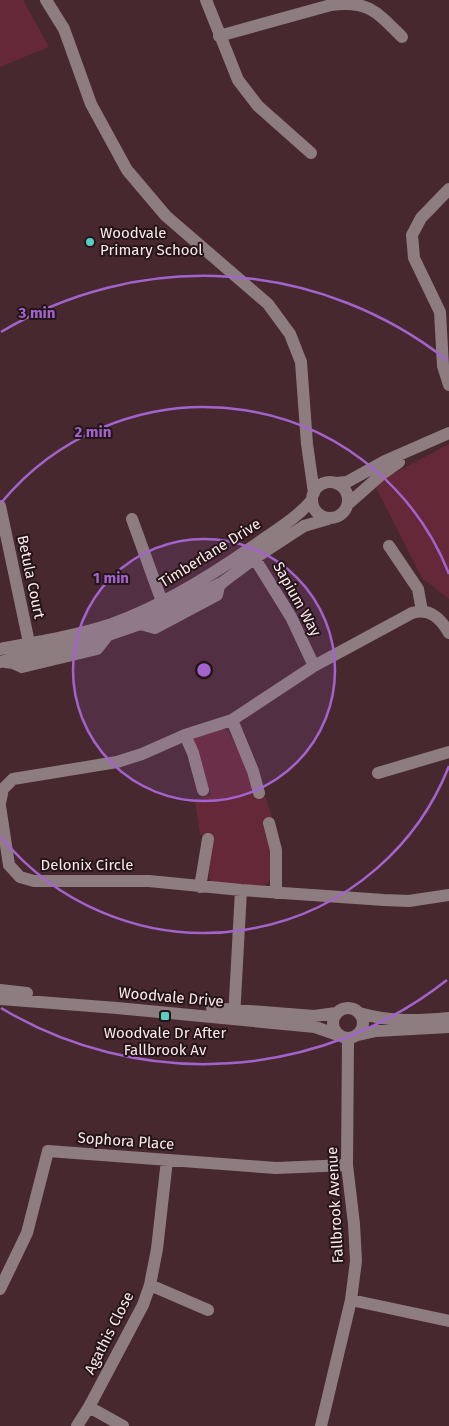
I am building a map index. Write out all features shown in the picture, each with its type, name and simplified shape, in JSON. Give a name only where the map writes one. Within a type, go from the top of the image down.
[{"type":"street","points":[[46,0],[64,29],[91,104],[128,170],[166,216],[268,304],[290,334],[301,362],[313,505],[318,514],[328,518],[334,518],[343,514],[348,504],[382,474],[421,446]]},
{"type":"street","points":[[206,0],[238,80],[258,106],[311,153]]},
{"type":"street","points":[[219,36],[348,2],[364,5],[380,16],[402,37]]},
{"type":"street","points":[[449,189],[421,218],[412,235],[414,258],[440,312],[443,366],[449,385]]},
{"type":"street","points":[[313,496],[320,485],[347,482],[385,461],[449,433]]},
{"type":"street","points":[[310,460],[322,476],[344,489],[348,498],[348,504]]},
{"type":"street","name":"Timberlane Drive","points":[[140,624],[155,628],[217,595],[219,586],[252,554],[304,510],[313,496]]},
{"type":"street","name":"Betula Court","points":[[0,506],[30,649]]},
{"type":"street","name":"Timberlane Drive","points":[[0,650],[30,649],[108,635],[140,624],[220,569],[304,526],[328,518]]},
{"type":"street","points":[[132,519],[164,607]]},
{"type":"street","points":[[389,546],[418,589],[422,611],[440,619],[449,633]]},
{"type":"street","name":"Sapium Way","points":[[252,554],[291,617],[314,666]]},
{"type":"street","name":"Timberlane Drive","points":[[0,662],[62,638],[164,607],[223,582]]},
{"type":"street","name":"Delonix Circle","points":[[422,611],[416,611],[404,616],[314,666],[232,720],[185,734],[142,754],[117,762],[12,779],[3,789],[0,804],[9,865],[20,877],[34,881],[149,881],[276,893],[409,900],[449,895]]},
{"type":"street","name":"Timberlane Drive","points":[[0,662],[13,663],[22,667],[86,652],[97,649],[108,635]]},
{"type":"street","points":[[232,720],[253,771],[259,793]]},
{"type":"street","points":[[185,734],[193,753],[203,790]]},
{"type":"street","points":[[378,773],[449,752]]},
{"type":"street","points":[[269,823],[276,850],[276,893]]},
{"type":"street","points":[[200,887],[208,839]]},
{"type":"street","points":[[235,1014],[241,890]]},
{"type":"street","name":"Woodvale Drive","points":[[0,990],[235,1014],[315,1027],[348,1036],[376,1031],[449,1027]]},
{"type":"street","name":"Woodvale Drive","points":[[0,999],[235,1014],[314,1016],[336,1013]]},
{"type":"street","points":[[359,1013],[363,1022],[361,1031],[348,1036],[333,1026],[332,1022],[336,1013],[350,1008],[359,1013],[381,1019],[421,1021],[449,1018]]},
{"type":"street","name":"Fallbrook Avenue","points":[[321,1426],[351,1300],[356,1260],[347,1164],[348,1036]]},
{"type":"street","name":"Sophora Place","points":[[0,1289],[26,1233],[48,1152],[276,1168],[347,1164]]},
{"type":"street","name":"Agathis Close","points":[[77,1426],[143,1305],[150,1285],[158,1249],[167,1160]]},
{"type":"street","points":[[150,1285],[208,1310]]},
{"type":"street","points":[[351,1300],[449,1321]]},
{"type":"street","points":[[89,1407],[123,1426]]},
{"type":"shaded area","points":[[0,0],[23,0],[49,47],[0,67]]},
{"type":"shaded area","points":[[449,444],[449,599],[422,578],[374,484]]},
{"type":"shaded area","points":[[224,728],[228,731],[246,764],[256,798],[265,796],[273,820],[270,849],[270,880],[265,886],[215,883],[209,877],[212,837],[200,835],[195,801],[211,795],[193,739]]},
{"type":"place","name":"Woodvale Primary School","points":[[90,242]]},
{"type":"place","name":"Woodvale Dr After Fallbrook Av","points":[[165,1016]]}]
